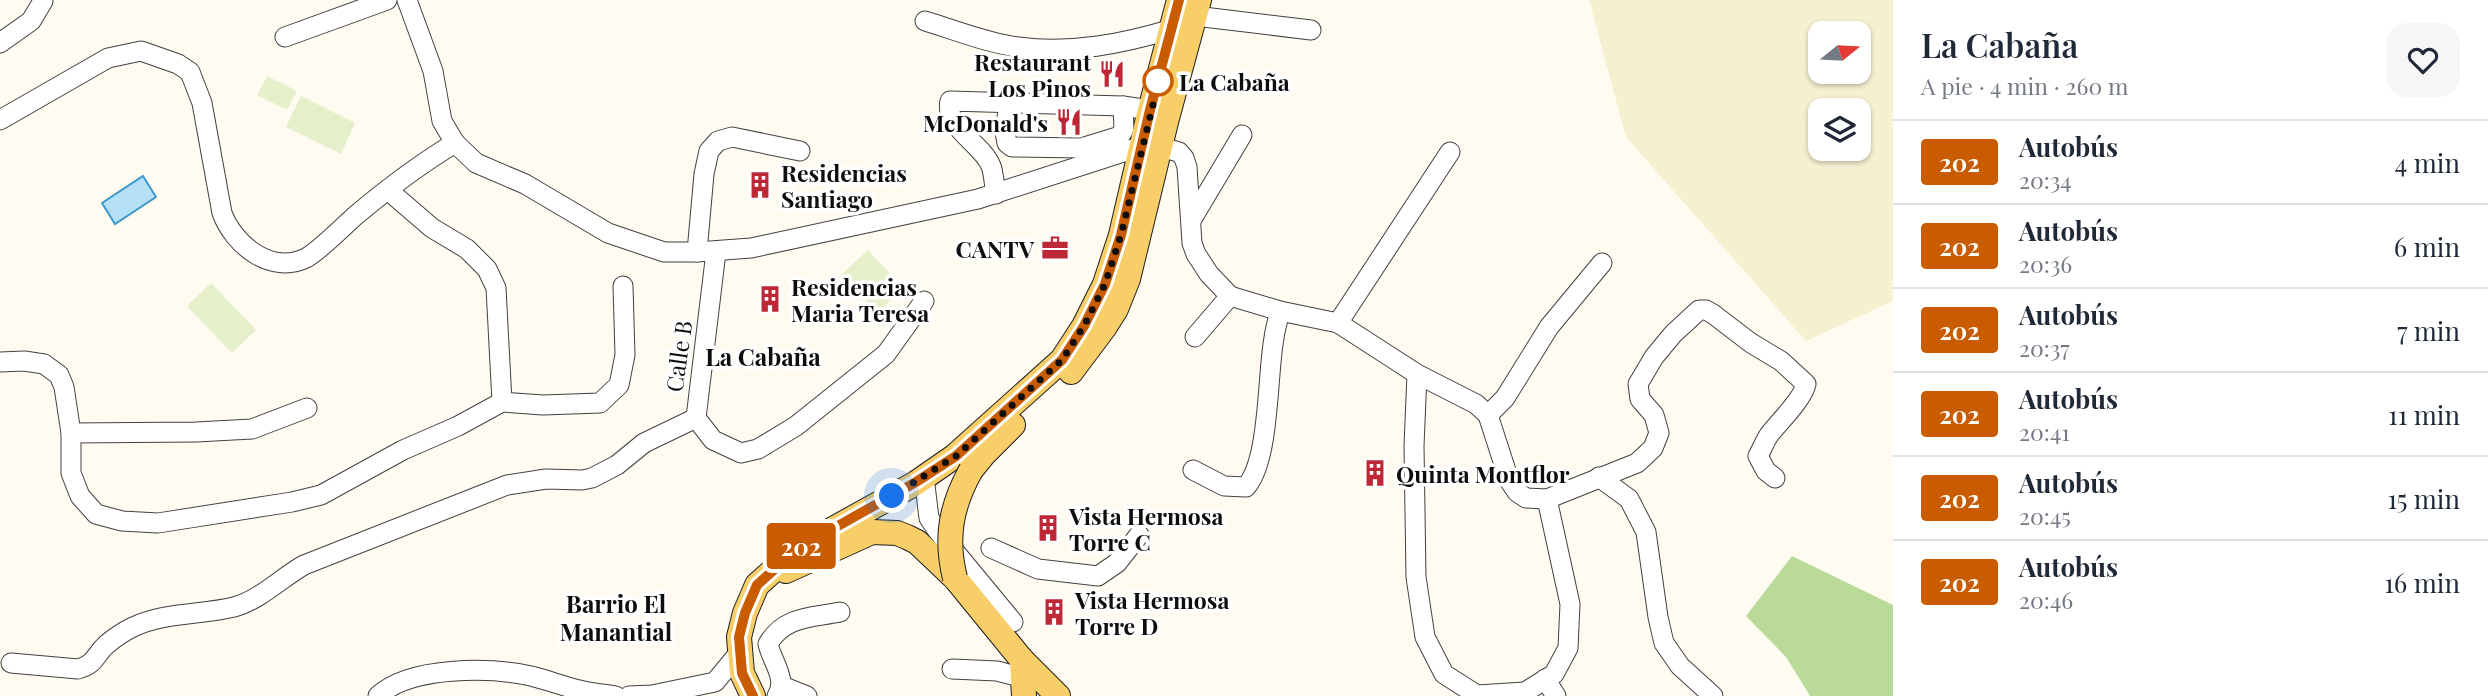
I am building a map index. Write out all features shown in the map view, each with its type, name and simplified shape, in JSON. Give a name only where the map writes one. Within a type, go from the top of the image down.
[{"type":"main road","points":[[955,578],[950,553],[952,513],[971,470],[1026,412],[1077,367],[1116,309],[1128,279],[1151,147],[1150,110],[1172,29],[1191,5]]},
{"type":"main road","points":[[748,695],[742,673],[739,637],[745,613],[757,585],[797,549],[925,477],[956,456],[1062,360],[1096,305],[1105,284],[1151,147],[1191,5]]},
{"type":"main road","points":[[757,585],[872,532],[897,533],[917,542],[955,578],[1024,678],[1058,696]]},
{"type":"street","points":[[285,37],[387,0]]},
{"type":"street","points":[[0,43],[31,21],[43,1]]},
{"type":"street","points":[[414,2],[443,121],[455,143],[476,163],[525,184],[608,233],[664,252],[751,248],[996,194],[1151,147],[1179,152],[1186,163],[1192,219],[1190,231],[1196,254],[1209,274],[1230,296],[1280,311],[1338,323],[1418,374],[1476,404],[1488,415],[1509,480],[1517,492],[1526,498],[1546,499],[1637,463],[1653,448],[1659,433],[1654,415],[1640,399],[1638,384],[1654,357],[1673,334],[1699,310],[1706,310],[1781,361],[1806,384],[1758,456],[1766,471],[1775,478]]},
{"type":"street","points":[[1191,5],[1311,30]]},
{"type":"street","points":[[925,21],[1018,47],[1068,49],[1097,47],[1172,29]]},
{"type":"street","points":[[0,120],[108,58],[141,51],[178,64],[190,72],[202,103],[222,213],[228,229],[255,254],[279,263],[306,258],[425,161],[455,143]]},
{"type":"street","points":[[996,194],[991,164],[953,121],[949,102],[1123,106],[1150,110]]},
{"type":"street","points":[[1009,104],[1005,137],[1012,147],[1081,148],[1120,136],[1124,129],[1123,106]]},
{"type":"street","points":[[1192,219],[1242,135]]},
{"type":"street","name":"Calle B","points":[[800,151],[732,137],[718,141],[709,151],[704,174],[707,252],[696,418],[704,431],[713,440],[741,453],[758,449],[796,425],[886,354],[924,301]]},
{"type":"street","points":[[1338,323],[1450,152]]},
{"type":"street","points":[[389,191],[432,228],[467,250],[487,270],[496,288],[502,402]]},
{"type":"street","points":[[1488,415],[1505,398],[1549,327],[1602,263]]},
{"type":"street","points":[[0,362],[44,364],[59,375],[64,387],[71,432],[71,473],[80,496],[96,514],[122,521],[158,523],[321,495],[403,450],[458,426],[502,402],[543,405],[600,403],[620,385],[625,355],[623,286]]},
{"type":"street","points":[[1195,337],[1230,296]]},
{"type":"street","points":[[1193,470],[1224,486],[1246,487],[1255,477],[1280,311]]},
{"type":"street","points":[[1418,374],[1415,446],[1416,577],[1425,637],[1444,674],[1478,695],[1525,692],[1554,674],[1568,648],[1570,604],[1546,499]]},
{"type":"street","points":[[71,432],[252,429],[307,408]]},
{"type":"street","points":[[12,663],[78,669],[86,667],[94,662],[104,647],[136,626],[162,617],[236,606],[259,595],[304,565],[507,485],[546,479],[592,478],[617,465],[644,443],[696,418]]},
{"type":"street","points":[[925,477],[929,518],[1013,622]]},
{"type":"street","points":[[1599,477],[1629,499],[1646,531],[1664,643],[1680,666],[1713,696]]},
{"type":"street","points":[[990,548],[1038,569],[1098,576],[1117,562],[1139,535]]},
{"type":"street","points":[[807,696],[779,691],[782,676],[772,659],[768,645],[774,634],[789,622],[840,612]]},
{"type":"street","points":[[629,696],[719,689],[739,653]]},
{"type":"street","points":[[952,669],[997,671],[1024,678]]},
{"type":"street","points":[[379,696],[387,688],[422,675],[482,671],[530,676],[580,691],[617,696]]},
{"type":"street","points":[[1545,679],[1556,696]]},
{"type":"shaded area","points":[[1589,0],[1893,0],[1893,301],[1806,341],[1626,137]]},
{"type":"green space","points":[[267,76],[297,91],[287,110],[257,95]]},
{"type":"green space","points":[[301,96],[355,123],[341,154],[286,127]]},
{"type":"green space","points":[[868,250],[903,288],[877,313],[842,274]]},
{"type":"green space","points":[[211,283],[256,330],[232,353],[187,306]]},
{"type":"green space","points":[[1792,556],[1893,605],[1893,696],[1810,696],[1786,657],[1746,616]]},
{"type":"water","points":[[143,176],[156,197],[115,224],[102,203]]},
{"type":"bus line","name":"202","points":[[753,696],[742,673],[739,637],[745,613],[757,585],[797,549],[916,482],[956,456],[1062,360],[1084,326],[1105,284],[1121,235],[1179,0]]},
{"type":"place","name":"Restaurant Los Pinos","points":[[1112,74]]},
{"type":"place","name":"La Cabaña","points":[[1158,81]]},
{"type":"place","name":"McDonald's","points":[[1069,122]]},
{"type":"place","name":"Residencias Santiago","points":[[760,185]]},
{"type":"place","name":"CANTV","points":[[1055,248]]},
{"type":"place","name":"Residencias Maria Teresa","points":[[770,299]]},
{"type":"place","name":"Quinta Montflor","points":[[1375,473]]},
{"type":"place","name":"Vista Hermosa Torre C","points":[[1048,528]]},
{"type":"place","name":"Vista Hermosa Torre D","points":[[1054,612]]},
{"type":"district","name":"La Cabaña","points":[[763,356]]},
{"type":"district","name":"Barrio El Manantial","points":[[616,617]]},
{"type":"route","points":[[892,496],[956,456],[1062,360],[1084,326],[1105,284],[1121,235],[1161,72],[1158,81]]}]
